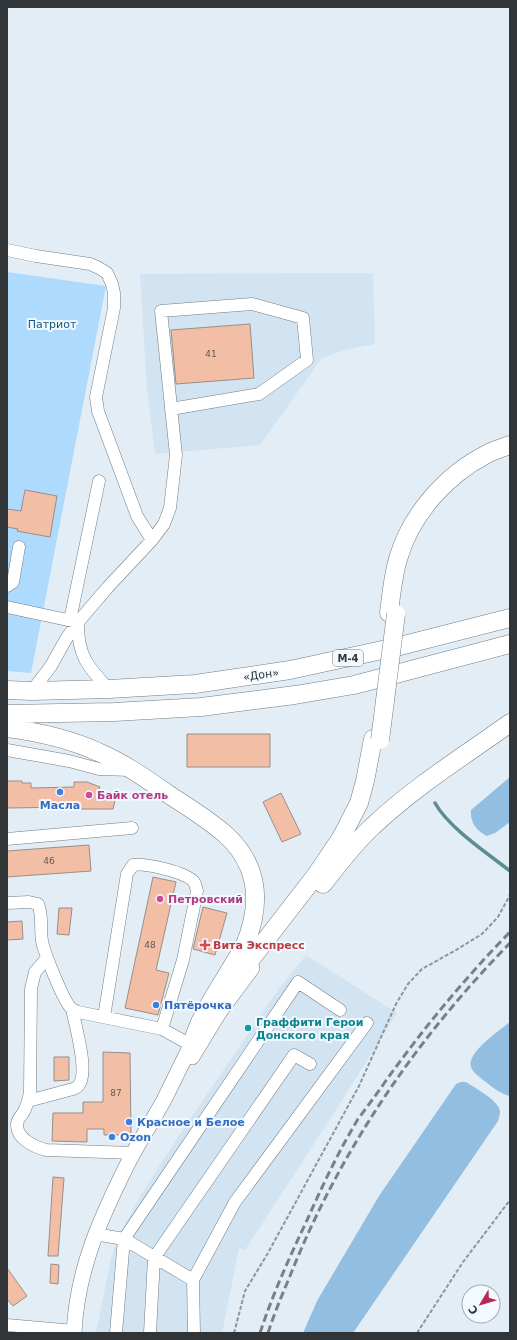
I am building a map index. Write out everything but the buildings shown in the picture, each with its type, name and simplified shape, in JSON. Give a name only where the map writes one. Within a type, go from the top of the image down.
[{"type":"highway","points":[[275,939],[346,841],[366,806],[372,783],[398,559],[410,528],[422,510],[441,488],[466,467],[487,454],[510,445]]},
{"type":"highway","points":[[392,614],[410,548],[436,504],[472,473],[492,461],[510,455]]},
{"type":"highway","name":"«Дон»","points":[[7,690],[32,691],[109,689],[195,684],[290,670],[396,647],[510,618]]},
{"type":"highway","name":"М-4","points":[[7,714],[114,712],[201,707],[295,695],[354,684],[510,644]]},
{"type":"highway","points":[[275,939],[303,910],[352,848],[372,826],[394,806],[510,723]]},
{"type":"highway","points":[[7,728],[69,741],[99,752],[132,770],[208,821],[226,835],[248,866],[255,889],[254,918],[250,934],[244,947],[200,1022],[194,1047]]},
{"type":"highway","points":[[194,1047],[235,980],[316,875],[341,838],[359,803],[377,740]]},
{"type":"main road","points":[[74,1332],[80,1286],[89,1250],[95,1234],[134,1153],[194,1047],[275,939]]},
{"type":"street","points":[[7,250],[90,264],[107,273],[114,293],[114,308],[96,397],[98,411],[137,516],[152,540]]},
{"type":"street","points":[[74,621],[152,540],[164,524],[170,508],[176,455],[171,409],[161,311],[252,304],[303,318],[307,360],[259,394],[171,409]]},
{"type":"street","points":[[32,691],[51,666],[74,621],[99,481]]},
{"type":"street","points":[[7,586],[13,582],[19,548]]},
{"type":"street","points":[[7,607],[74,621]]},
{"type":"street","points":[[74,621],[82,654],[94,672],[109,689]]},
{"type":"street","points":[[7,750],[63,760],[98,769],[132,770]]},
{"type":"street","points":[[7,839],[132,828]]},
{"type":"street","points":[[104,1018],[127,874],[133,865],[139,864],[154,866],[188,877],[193,881],[197,891],[183,960],[162,1029]]},
{"type":"street","points":[[7,903],[29,902],[38,904],[40,911],[42,941],[47,958],[68,1004],[72,1009],[78,1012],[104,1018],[162,1029],[194,1047]]},
{"type":"street","points":[[47,958],[35,972],[31,988],[30,1091],[28,1101],[12,1122],[25,1141],[38,1148],[46,1150],[134,1153]]},
{"type":"street","points":[[116,1333],[124,1239],[298,982],[340,1010]]},
{"type":"street","points":[[28,1101],[73,1089],[78,1087],[81,1081],[82,1052],[72,1009]]},
{"type":"street","points":[[194,1333],[193,1280],[235,1202],[367,1023]]},
{"type":"street","points":[[150,1333],[154,1258],[294,1055],[310,1064]]},
{"type":"street","points":[[95,1234],[124,1239],[193,1280]]},
{"type":"street","points":[[7,1325],[74,1332]]},
{"type":"path","points":[[234,1333],[245,1291],[268,1253],[359,1086],[396,1004],[408,984],[422,969],[482,934],[498,917],[510,895]]},
{"type":"path","points":[[417,1333],[464,1262],[510,1200]]},
{"type":"shaded area","points":[[373,273],[375,344],[348,349],[322,358],[260,445],[155,454],[147,389],[140,274]]},
{"type":"shaded area","points":[[510,777],[510,822],[495,833],[487,836],[474,826],[471,810]]},
{"type":"shaded area","points":[[306,955],[397,1013],[245,1250],[239,1248],[222,1333],[96,1333],[111,1259],[116,1242],[142,1193],[176,1140],[278,990]]},
{"type":"shaded area","points":[[510,1022],[510,1096],[496,1090],[476,1074],[471,1067],[471,1061],[485,1042]]},
{"type":"shaded area","points":[[466,1082],[486,1095],[495,1103],[500,1111],[498,1121],[353,1333],[303,1333],[317,1301],[379,1196],[456,1084]]},
{"type":"green space","name":"Патриот","points":[[7,272],[106,286],[31,673],[7,671]]},
{"type":"waterway","points":[[435,803],[449,822],[510,871]]},
{"type":"railway","points":[[260,1333],[276,1288],[332,1167],[358,1119],[399,1062],[429,1024],[460,986],[510,932]]},
{"type":"railway","points":[[268,1333],[281,1297],[310,1230],[356,1141],[383,1099],[443,1018],[510,943]]},
{"type":"place","name":"Масла","points":[[60,792]]},
{"type":"place","name":"Байк отель","points":[[89,795]]},
{"type":"place","name":"Петровский","points":[[160,899]]},
{"type":"place","name":"Вита Экспресс","points":[[205,945]]},
{"type":"place","name":"Пятёрочка","points":[[156,1005]]},
{"type":"place","name":"Граффити Герои Донского края","points":[[248,1028]]},
{"type":"place","name":"Красное и Белое","points":[[129,1122]]},
{"type":"place","name":"Ozon","points":[[112,1137]]}]
